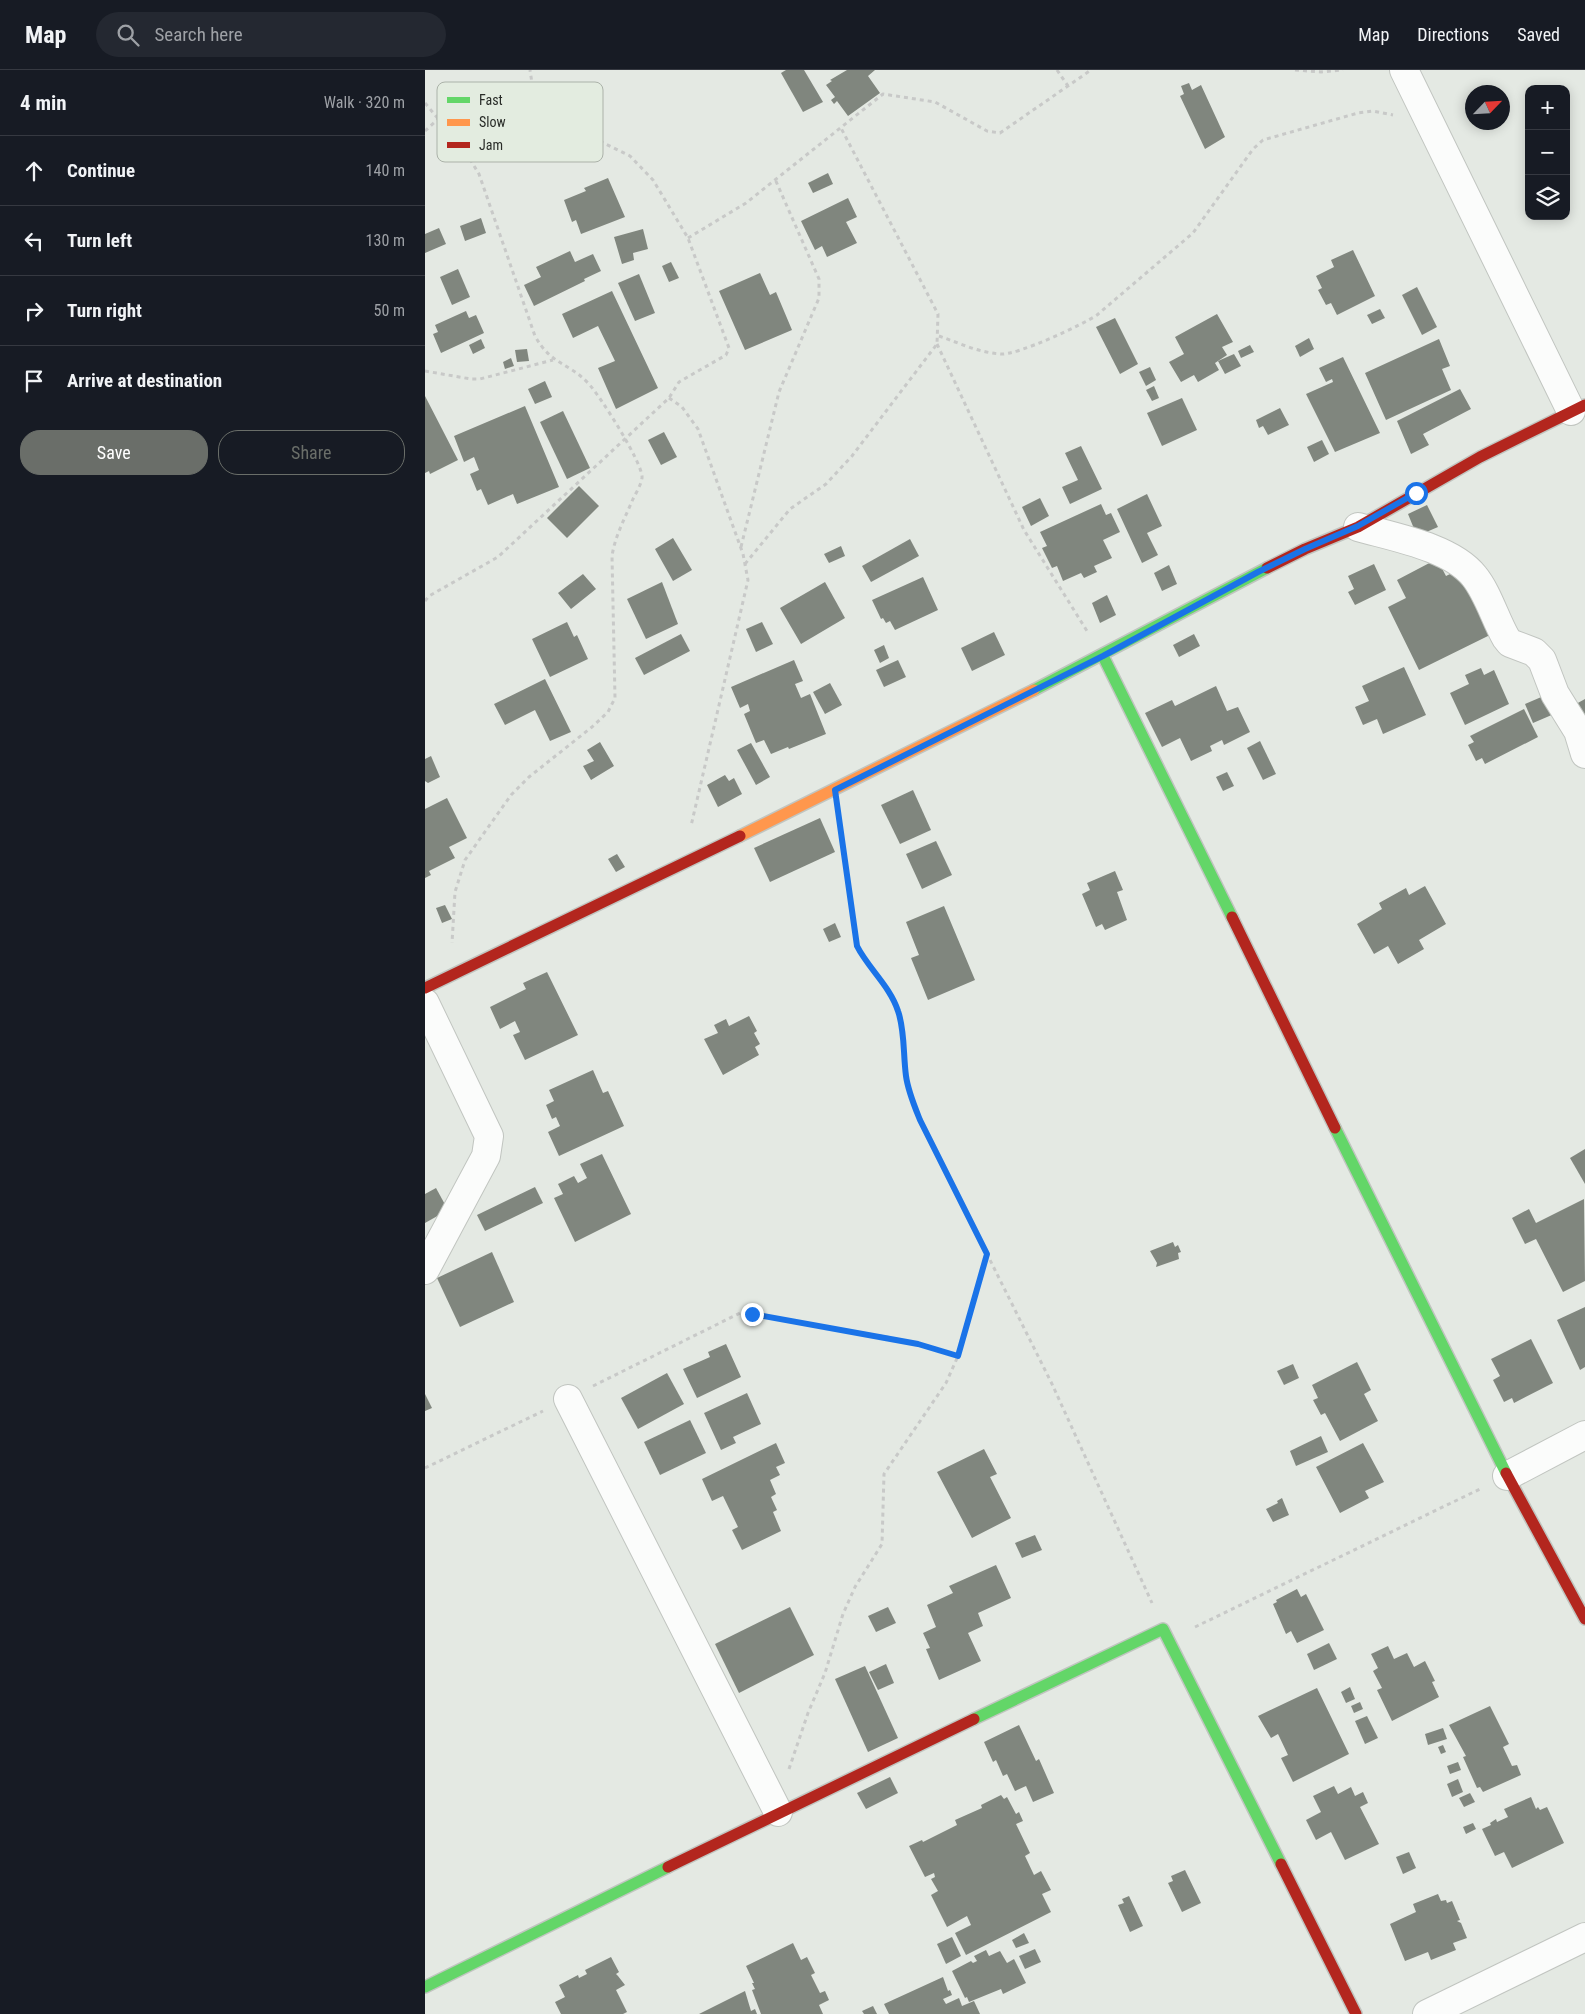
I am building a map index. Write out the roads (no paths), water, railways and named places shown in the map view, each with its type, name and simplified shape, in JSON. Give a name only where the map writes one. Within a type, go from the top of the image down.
[{"type":"street","points":[[425,988],[835,790],[1103,656],[1258,572],[1358,526],[1480,456],[1578,408],[1419,101],[1412,72]]},
{"type":"street","points":[[1358,526],[1429,548],[1467,568],[1476,578],[1506,638],[1534,652],[1542,660],[1555,694],[1573,721],[1585,754]]},
{"type":"street","points":[[1103,656],[1507,1476],[1585,1619]]},
{"type":"street","points":[[425,1003],[487,1129],[489,1145],[486,1156],[425,1270]]},
{"type":"street","points":[[568,1399],[777,1809]]},
{"type":"street","points":[[1507,1476],[1585,1435]]},
{"type":"street","points":[[425,1987],[777,1809],[1166,1634],[1356,2014]]},
{"type":"street","points":[[1427,2014],[1585,1937]]}]
